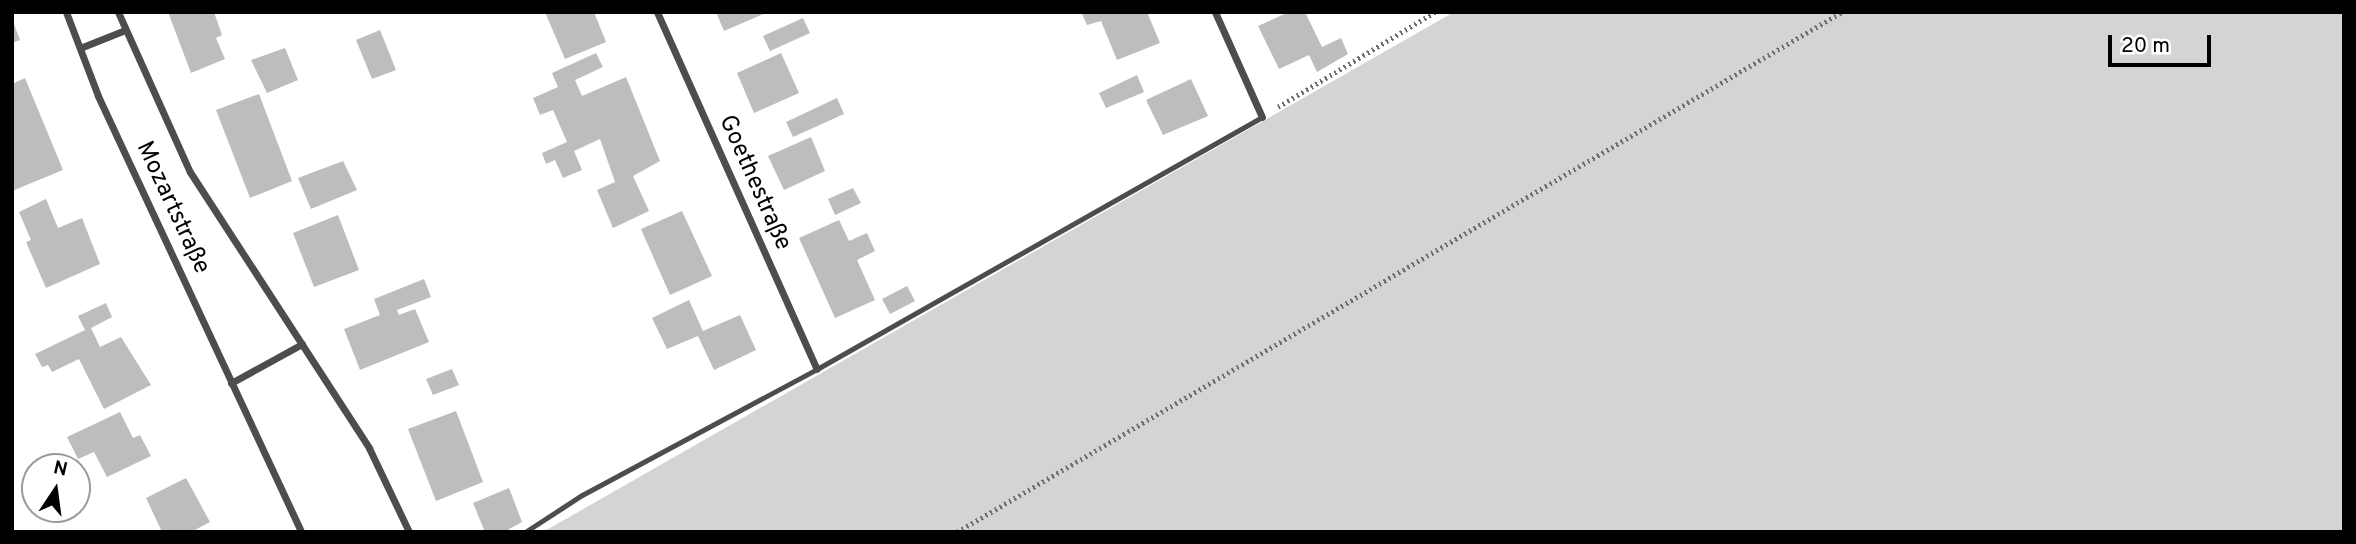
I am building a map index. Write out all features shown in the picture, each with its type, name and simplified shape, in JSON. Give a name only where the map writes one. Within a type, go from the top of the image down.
[{"type":"street","name":"Mozartstraße","points":[[66,12],[231,383],[301,532]]},
{"type":"street","name":"Mozartstraße","points":[[118,12],[190,172],[369,448],[409,532]]},
{"type":"street","name":"Goethestraße","points":[[657,12],[817,369]]},
{"type":"street","points":[[1216,12],[1262,117]]},
{"type":"street","points":[[80,48],[125,30]]},
{"type":"street","points":[[231,383],[302,344]]},
{"type":"lane","points":[[525,532],[582,495],[817,369],[1262,117]]},
{"type":"path","points":[[1262,117],[1435,12]]},
{"type":"path","points":[[957,532],[1842,12]]},
{"type":"shaded area","points":[[1454,12],[2344,12],[2344,532],[543,532]]},
{"type":"building","points":[[168,12],[214,12],[222,35],[216,38],[225,59],[191,73]]},
{"type":"building","points":[[545,12],[594,12],[606,42],[565,59]]},
{"type":"building","points":[[716,12],[768,12],[724,31]]},
{"type":"building","points":[[1081,12],[1147,12],[1160,43],[1117,60],[1101,21],[1087,25]]},
{"type":"building","points":[[1289,12],[1305,12],[1322,47],[1341,38],[1348,54],[1317,72],[1309,55],[1279,69],[1258,26]]},
{"type":"building","points":[[803,18],[810,33],[770,51],[763,36]]},
{"type":"building","points":[[12,19],[20,40],[12,43]]},
{"type":"building","points":[[380,30],[396,70],[372,79],[356,40]]},
{"type":"building","points":[[285,48],[298,80],[267,93],[251,60]]},
{"type":"building","points":[[596,53],[603,67],[575,80],[582,96],[626,77],[660,161],[633,176],[649,211],[613,228],[597,190],[615,182],[600,139],[574,151],[582,170],[563,178],[555,160],[546,164],[542,153],[567,142],[553,110],[540,115],[533,98],[558,87],[552,73]]},
{"type":"building","points":[[781,53],[799,93],[754,113],[737,73]]},
{"type":"building","points":[[1137,75],[1144,92],[1106,108],[1099,93]]},
{"type":"building","points":[[25,78],[63,170],[12,191],[12,84]]},
{"type":"building","points":[[1191,79],[1208,116],[1163,135],[1146,100]]},
{"type":"building","points":[[259,94],[292,181],[250,198],[216,110]]},
{"type":"building","points":[[837,98],[844,114],[793,137],[786,122]]},
{"type":"building","points":[[811,137],[825,171],[784,190],[768,156]]},
{"type":"building","points":[[343,161],[357,190],[311,209],[298,178]]},
{"type":"building","points":[[853,188],[861,203],[835,215],[828,199]]},
{"type":"building","points":[[46,199],[58,228],[82,218],[100,264],[46,288],[26,242],[31,240],[19,212]]},
{"type":"building","points":[[682,211],[712,276],[670,295],[641,229]]},
{"type":"building","points":[[338,215],[359,270],[314,287],[293,233]]},
{"type":"building","points":[[839,220],[849,241],[867,233],[875,251],[857,260],[875,300],[835,318],[799,238]]},
{"type":"building","points":[[424,279],[431,297],[397,310],[399,315],[415,309],[429,342],[360,370],[344,329],[380,315],[374,299]]},
{"type":"building","points":[[907,286],[915,301],[890,314],[882,299]]},
{"type":"building","points":[[689,300],[703,331],[740,315],[756,350],[714,370],[698,336],[667,349],[652,318]]},
{"type":"building","points":[[106,303],[112,317],[91,328],[100,347],[121,337],[151,385],[104,409],[79,359],[52,372],[48,365],[42,367],[35,354],[85,330],[78,316]]},
{"type":"building","points":[[452,369],[459,385],[433,395],[426,379]]},
{"type":"building","points":[[456,411],[483,482],[436,501],[408,429]]},
{"type":"building","points":[[120,412],[133,438],[140,435],[151,456],[107,477],[94,452],[75,453],[67,437]]},
{"type":"building","points":[[186,478],[210,522],[191,532],[162,532],[146,498]]},
{"type":"building","points":[[509,488],[522,522],[504,532],[485,532],[473,503]]}]
